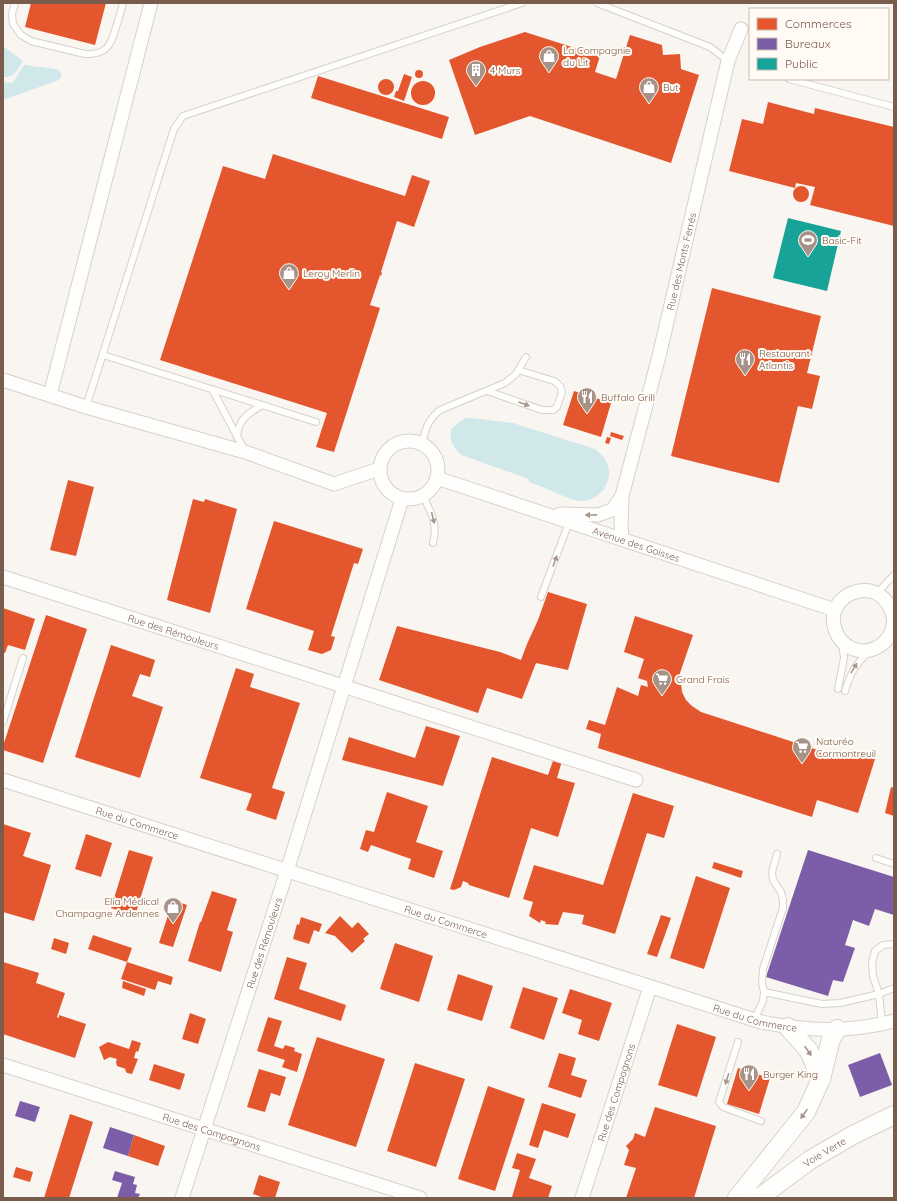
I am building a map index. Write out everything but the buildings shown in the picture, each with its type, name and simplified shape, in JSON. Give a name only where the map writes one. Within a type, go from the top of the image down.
[{"type":"main road","points":[[788,1027],[809,1051],[821,1079]]},
{"type":"main road","points":[[737,1198],[806,1112],[821,1079],[831,1039],[838,1030]]},
{"type":"main road","name":"Voie Verte","points":[[759,1198],[810,1160],[853,1135],[894,1115]]},
{"type":"main road","name":"Voie Verte","points":[[769,1198],[819,1161],[868,1134],[894,1122]]},
{"type":"street","points":[[50,395],[151,3]]},
{"type":"street","name":"Rue des Monts Ferrés","points":[[622,539],[622,496],[659,356],[728,62],[742,29]]},
{"type":"street","points":[[3,380],[86,407],[245,452],[334,484],[379,468]]},
{"type":"street","points":[[408,441],[422,444],[430,450],[436,458],[438,468],[437,478],[433,487],[423,496],[410,500],[394,496],[388,491],[380,477],[379,468],[382,459],[387,451],[394,445],[408,441]]},
{"type":"street","name":"Avenue des Goisses","points":[[437,478],[835,610]]},
{"type":"street","name":"Rue des Monts Ferrés","points":[[545,514],[598,515],[612,510],[622,496]]},
{"type":"street","name":"Rue des Rémouleurs","points":[[182,1198],[287,871],[402,499]]},
{"type":"street","name":"Rue des Rémouleurs","points":[[3,577],[345,686]]},
{"type":"street","points":[[876,648],[887,640],[892,631],[894,616],[889,604],[884,598],[868,590],[857,591],[840,601],[835,610],[833,619],[837,635],[842,642],[855,650],[863,651],[876,648],[894,643]]},
{"type":"street","points":[[345,686],[636,780]]},
{"type":"street","name":"Rue du Commerce","points":[[3,780],[754,1020],[788,1027],[824,1030],[838,1030],[888,1022]]},
{"type":"street","name":"Rue des Compagnons","points":[[582,1198],[650,987]]},
{"type":"street","name":"Rue des Compagnons","points":[[3,1065],[420,1198]]},
{"type":"lane","points":[[15,3],[12,14],[13,24],[21,35],[32,42],[85,54],[101,52],[108,47],[113,40],[123,3]]},
{"type":"lane","points":[[86,407],[174,129],[184,116],[522,3]]},
{"type":"lane","points":[[597,3],[710,47],[728,62]]},
{"type":"lane","points":[[793,80],[894,107]]},
{"type":"lane","points":[[103,355],[316,422]]},
{"type":"lane","points":[[422,444],[427,426],[432,417],[440,410],[506,383],[516,374],[526,357]]},
{"type":"lane","points":[[487,391],[542,410],[553,410],[557,407],[562,392],[560,386],[554,381],[518,370]]},
{"type":"lane","points":[[212,389],[245,452]]},
{"type":"lane","points":[[237,437],[238,428],[241,421],[262,405]]},
{"type":"lane","points":[[423,496],[433,516],[435,534],[433,543]]},
{"type":"lane","points":[[542,597],[569,522]]},
{"type":"lane","points":[[877,594],[894,575]]},
{"type":"lane","points":[[842,642],[844,658],[841,690],[856,664],[876,648]]},
{"type":"lane","points":[[3,722],[23,658]]},
{"type":"lane","points":[[754,1020],[763,1000],[763,969],[782,908],[783,900],[781,892],[774,880],[772,872],[777,854]]},
{"type":"lane","points":[[876,858],[894,864]]},
{"type":"lane","points":[[888,1022],[873,976],[872,963],[875,951],[883,945],[894,944]]},
{"type":"lane","points":[[764,992],[822,1004],[840,1003],[879,994],[894,988]]},
{"type":"lane","points":[[738,1042],[719,1102],[723,1107],[761,1121]]},
{"type":"water","points":[[3,46],[23,61],[13,74],[7,77],[3,77]]},
{"type":"water","points":[[24,65],[56,69],[59,70],[62,75],[59,80],[3,100],[3,82],[13,83]]},
{"type":"water","points":[[466,418],[513,423],[595,449],[603,457],[608,466],[609,473],[606,486],[592,499],[577,501],[529,482],[529,479],[461,455],[452,444],[451,429]]},
{"type":"place","name":"La Compagnie du Lit","points":[[549,73]]},
{"type":"place","name":"4 Murs","points":[[476,87]]},
{"type":"place","name":"But","points":[[649,104]]},
{"type":"place","name":"Basic-Fit","points":[[808,257]]},
{"type":"place","name":"Leroy Merlin","points":[[289,290]]},
{"type":"place","name":"Restaurant Atlantis","points":[[745,376]]},
{"type":"place","name":"Buffalo Grill","points":[[587,414]]},
{"type":"place","name":"Grand Frais","points":[[662,696]]},
{"type":"place","name":"Naturéo Cormontreuil","points":[[802,764]]},
{"type":"place","name":"Elia Médical Champagne Ardennes","points":[[173,924]]},
{"type":"place","name":"Burger King","points":[[749,1091]]}]
